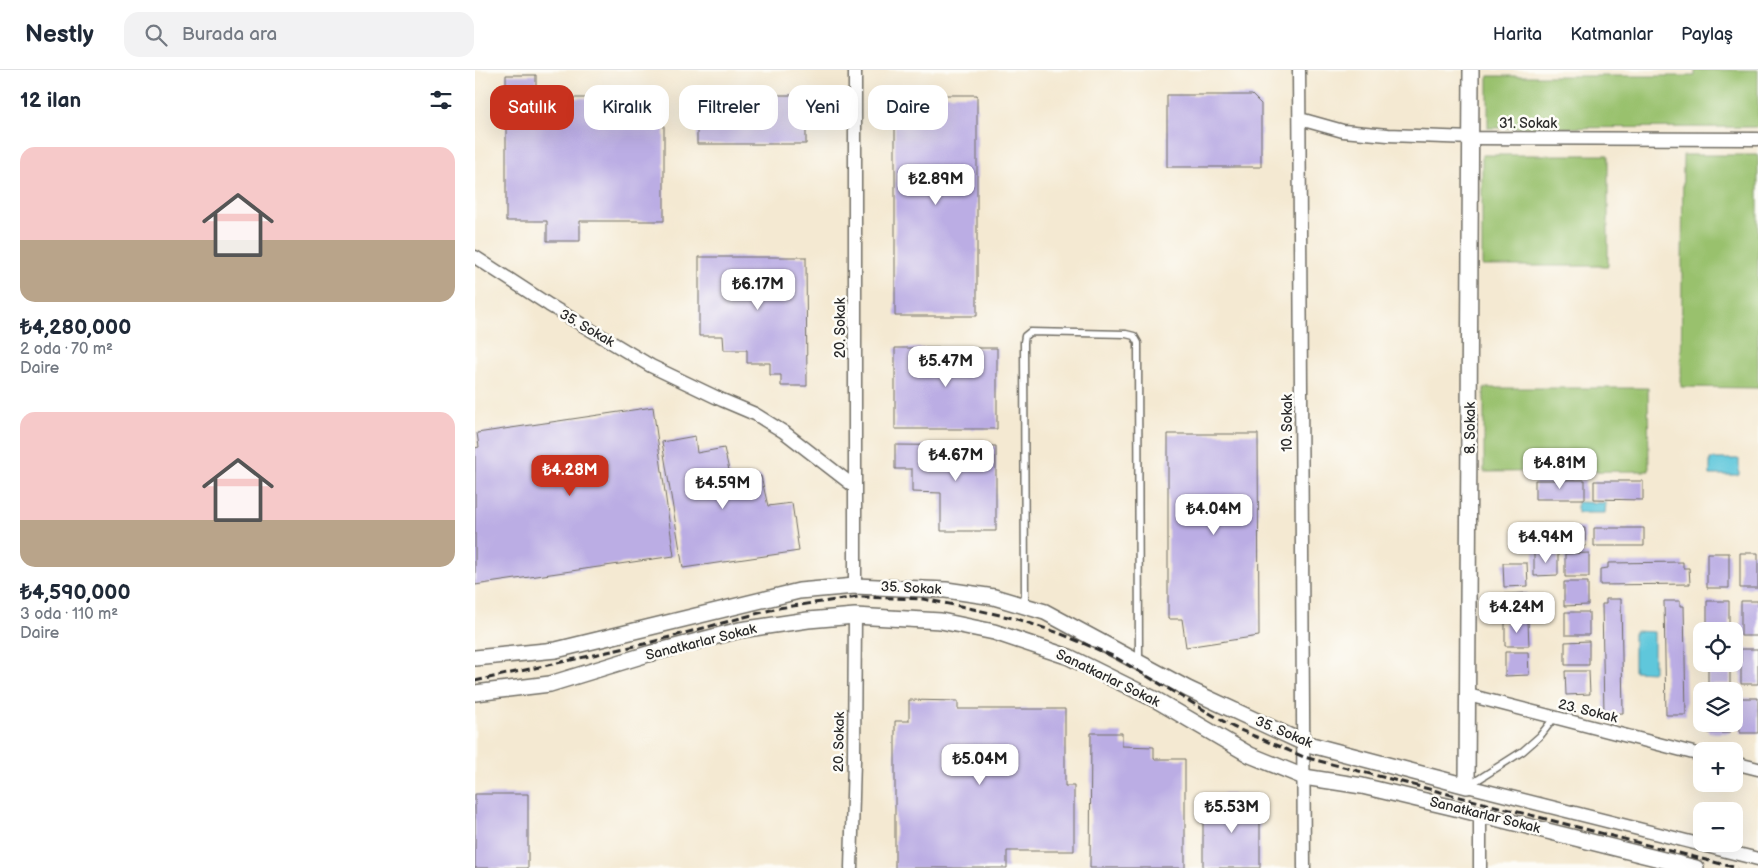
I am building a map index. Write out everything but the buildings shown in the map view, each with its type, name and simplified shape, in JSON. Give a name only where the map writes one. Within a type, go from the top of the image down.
[{"type":"street","name":"20. Sokak","points":[[855,70],[855,586]]},
{"type":"street","name":"10. Sokak","points":[[1299,70],[1304,868]]},
{"type":"street","name":"8. Sokak","points":[[1467,786],[1471,70]]},
{"type":"street","name":"31. Sokak","points":[[1300,119],[1343,131],[1388,135],[1472,138],[1758,139]]},
{"type":"street","name":"35. Sokak","points":[[475,257],[549,305],[651,366],[755,414],[784,432],[855,487]]},
{"type":"street","name":"35. Sokak","points":[[475,658],[556,650],[799,591],[855,586],[946,590],[993,597],[1045,612],[1188,688],[1304,743],[1758,859]]},
{"type":"street","name":"20. Sokak","points":[[851,868],[855,616]]},
{"type":"street","name":"Sanatkarlar Sokak","points":[[475,693],[549,684],[648,654],[740,630],[809,620],[855,616],[941,621],[994,632],[1069,657],[1158,701],[1251,755],[1304,776],[1362,786],[1696,868]]},
{"type":"street","name":"23. Sokak","points":[[1468,695],[1693,753]]},
{"type":"street","points":[[1743,765],[1758,769]]},
{"type":"street","points":[[1480,868],[1481,814]]},
{"type":"lane","points":[[1025,606],[1025,336],[1030,332],[1126,334],[1133,336],[1138,343],[1139,662]]},
{"type":"lane","points":[[1467,786],[1523,751],[1540,736],[1554,718]]},
{"type":"green space","points":[[1695,70],[1758,70],[1758,127],[1488,128],[1488,76],[1695,76]]},
{"type":"green space","points":[[1482,155],[1608,155],[1608,266],[1482,266]]},
{"type":"green space","points":[[1683,155],[1758,155],[1758,388],[1681,387]]},
{"type":"green space","points":[[1484,388],[1648,388],[1649,471],[1484,472]]},
{"type":"water","points":[[1710,459],[1739,459],[1739,475],[1710,475]]},
{"type":"water","points":[[1577,502],[1606,503],[1605,513],[1577,513]]},
{"type":"water","points":[[1634,631],[1654,632],[1654,672],[1634,671]]},
{"type":"railway","points":[[475,681],[644,644],[778,608],[858,597],[923,599],[1017,619],[1059,633],[1113,656],[1233,727],[1304,757],[1737,868]]}]
